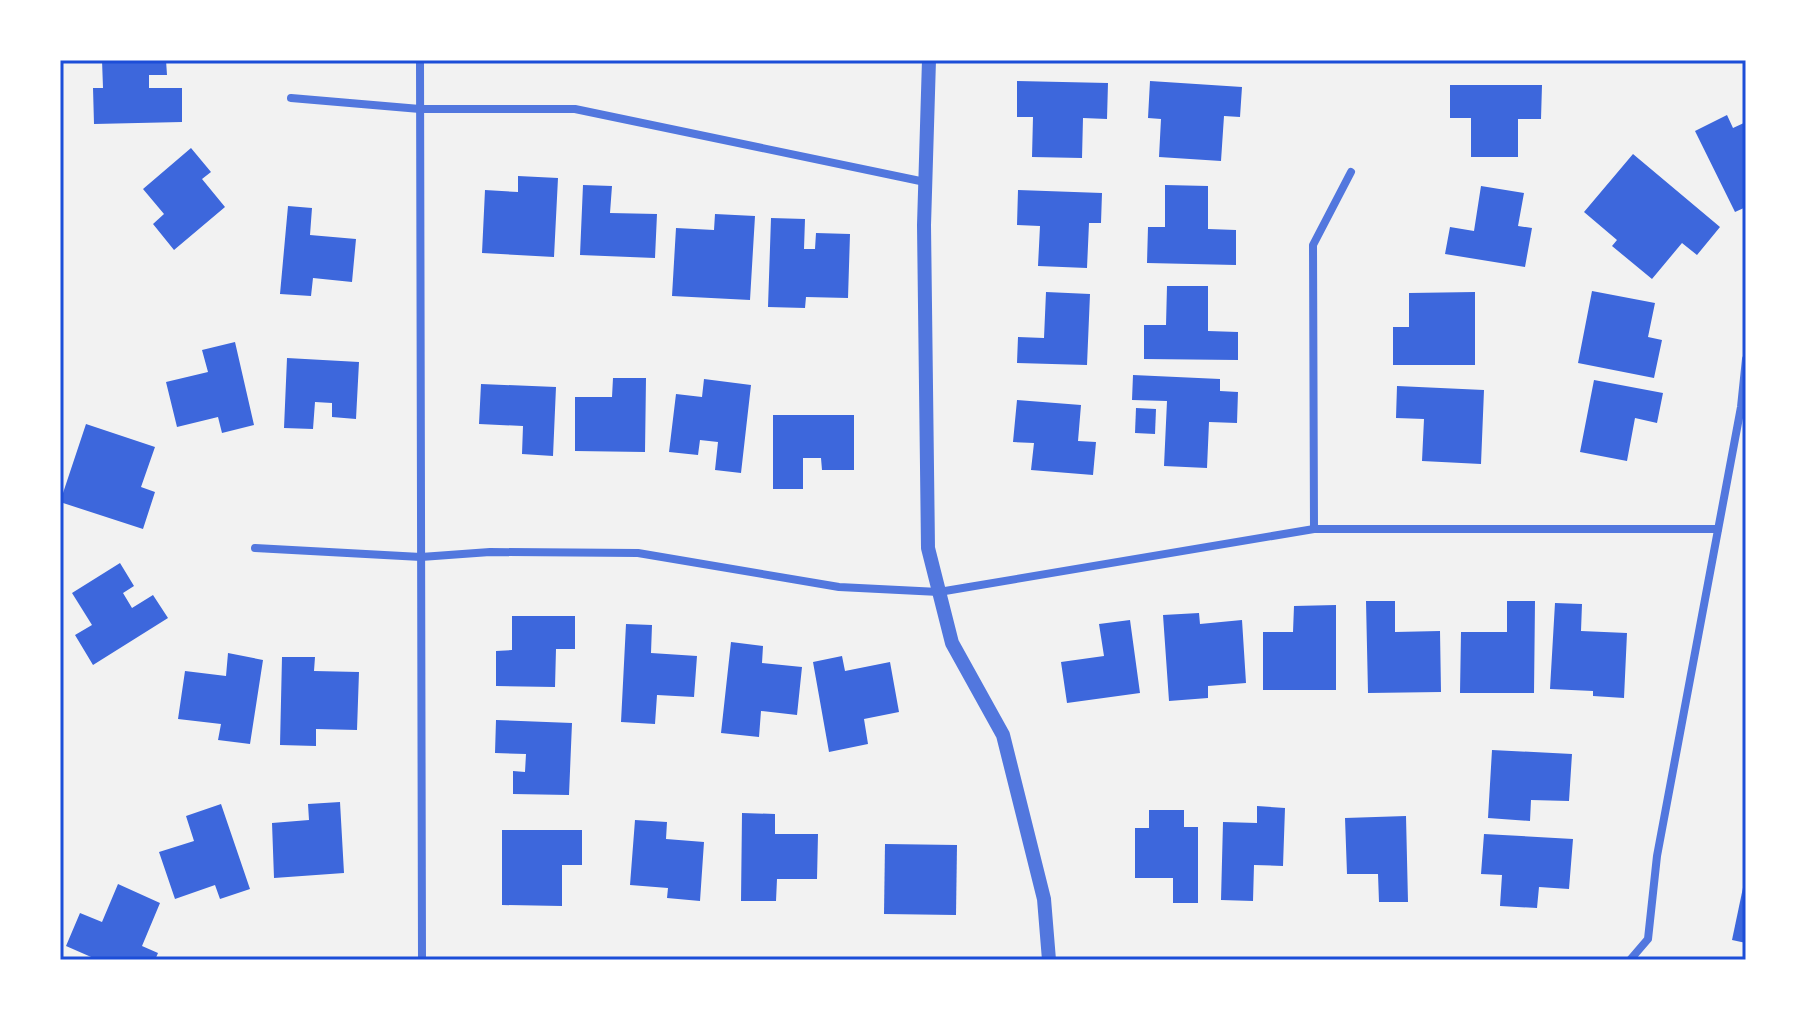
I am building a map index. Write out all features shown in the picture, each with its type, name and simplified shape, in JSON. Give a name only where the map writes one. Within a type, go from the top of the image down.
[{"type":"street","points":[[420,60],[422,960]]},
{"type":"street","points":[[929,60],[925,182],[928,548],[952,643],[1003,735],[1044,899],[1049,960]]},
{"type":"street","points":[[291,98],[420,109],[575,109],[925,182]]},
{"type":"street","points":[[1314,529],[1313,245],[1351,172]]},
{"type":"street","points":[[1630,960],[1648,939],[1657,856],[1718,529],[1746,359]]},
{"type":"street","points":[[255,548],[421,557],[490,552],[638,553],[839,587],[939,592],[1314,529],[1718,529]]},
{"type":"building","points":[[102,60],[166,60],[167,75],[149,75],[149,88],[182,88],[182,122],[94,124],[93,88],[103,88]]},
{"type":"building","points":[[1017,81],[1108,83],[1107,119],[1083,118],[1082,158],[1032,157],[1033,117],[1017,117]]},
{"type":"building","points":[[1150,81],[1242,87],[1240,117],[1224,116],[1221,161],[1159,157],[1161,119],[1148,118]]},
{"type":"building","points":[[1450,85],[1542,85],[1541,119],[1518,119],[1518,157],[1471,157],[1471,118],[1450,118]]},
{"type":"building","points":[[1727,115],[1733,128],[1746,122],[1746,207],[1735,212],[1695,131]]},
{"type":"building","points":[[191,148],[211,172],[202,179],[225,207],[174,250],[153,224],[164,214],[143,189]]},
{"type":"building","points":[[1633,154],[1720,227],[1697,255],[1682,243],[1652,279],[1612,246],[1617,240],[1584,212]]},
{"type":"building","points":[[518,176],[558,178],[554,257],[482,253],[485,190],[518,192]]},
{"type":"building","points":[[583,185],[612,186],[610,213],[657,214],[655,258],[580,255]]},
{"type":"building","points":[[1165,185],[1208,186],[1208,229],[1236,230],[1236,265],[1147,263],[1148,227],[1165,227]]},
{"type":"building","points":[[1481,186],[1524,193],[1518,226],[1532,228],[1525,267],[1445,254],[1450,227],[1474,231]]},
{"type":"building","points":[[1018,190],[1102,193],[1101,223],[1089,223],[1087,268],[1038,266],[1040,226],[1017,225]]},
{"type":"building","points":[[288,206],[312,208],[310,235],[356,239],[352,282],[313,278],[311,296],[280,294]]},
{"type":"building","points":[[715,214],[755,216],[750,300],[672,296],[676,228],[714,230]]},
{"type":"building","points":[[771,218],[805,219],[804,249],[815,249],[816,233],[850,234],[848,298],[806,297],[805,308],[768,307]]},
{"type":"building","points":[[1167,286],[1208,286],[1208,331],[1238,332],[1238,360],[1144,359],[1144,325],[1166,325]]},
{"type":"building","points":[[1592,291],[1655,303],[1648,337],[1662,340],[1654,378],[1578,363]]},
{"type":"building","points":[[1046,292],[1090,294],[1087,365],[1017,363],[1018,337],[1044,338]]},
{"type":"building","points":[[1475,292],[1475,365],[1393,365],[1393,327],[1409,327],[1409,293]]},
{"type":"building","points":[[235,342],[254,425],[222,433],[218,417],[177,427],[166,382],[208,372],[202,350]]},
{"type":"building","points":[[287,358],[359,362],[356,419],[332,417],[332,403],[315,402],[313,429],[284,428]]},
{"type":"building","points":[[1133,375],[1220,379],[1220,391],[1238,392],[1237,423],[1209,422],[1207,468],[1164,466],[1167,401],[1132,400]]},
{"type":"building","points":[[613,378],[646,378],[645,452],[575,451],[575,397],[612,397]]},
{"type":"building","points":[[704,379],[751,385],[741,473],[715,470],[718,442],[700,440],[698,455],[669,452],[676,394],[702,397]]},
{"type":"building","points":[[1594,380],[1663,393],[1657,423],[1635,418],[1627,461],[1580,452]]},
{"type":"building","points":[[481,384],[556,387],[553,456],[522,454],[523,426],[479,424]]},
{"type":"building","points":[[1397,386],[1484,390],[1481,464],[1422,461],[1424,419],[1396,418]]},
{"type":"building","points":[[1017,400],[1081,405],[1078,441],[1096,442],[1093,475],[1031,470],[1034,443],[1013,442]]},
{"type":"building","points":[[1136,408],[1156,409],[1155,434],[1135,433]]},
{"type":"building","points":[[773,415],[854,415],[854,470],[822,470],[821,458],[803,458],[803,489],[773,489]]},
{"type":"building","points":[[86,424],[155,447],[141,487],[155,492],[143,529],[60,502]]},
{"type":"building","points":[[120,563],[134,586],[123,593],[132,608],[153,595],[168,618],[93,665],[75,635],[92,625],[72,593]]},
{"type":"building","points":[[1366,601],[1395,601],[1395,632],[1440,631],[1441,692],[1368,693]]},
{"type":"building","points":[[1507,601],[1535,601],[1534,693],[1460,693],[1461,632],[1507,632]]},
{"type":"building","points":[[1555,603],[1582,604],[1581,631],[1627,633],[1624,698],[1593,696],[1593,691],[1550,689]]},
{"type":"building","points":[[1336,605],[1336,690],[1263,690],[1263,632],[1293,632],[1294,606]]},
{"type":"building","points":[[1199,613],[1200,624],[1242,620],[1246,683],[1208,686],[1208,698],[1169,701],[1163,615]]},
{"type":"building","points":[[512,616],[575,616],[575,649],[556,649],[555,687],[496,686],[496,651],[512,650]]},
{"type":"building","points":[[1130,620],[1140,693],[1067,703],[1061,662],[1104,656],[1099,624]]},
{"type":"building","points":[[626,624],[652,625],[651,653],[697,656],[694,697],[657,695],[655,724],[621,722]]},
{"type":"building","points":[[731,642],[763,646],[762,663],[802,667],[797,715],[761,711],[759,737],[721,733]]},
{"type":"building","points":[[228,653],[263,660],[250,744],[218,740],[221,724],[178,719],[185,671],[226,676]]},
{"type":"building","points":[[842,656],[845,671],[890,662],[899,712],[864,719],[868,744],[829,752],[813,662]]},
{"type":"building","points":[[282,657],[315,657],[314,671],[359,672],[357,730],[316,729],[316,746],[280,745]]},
{"type":"building","points":[[496,720],[572,723],[569,795],[513,794],[513,771],[525,772],[526,754],[495,753]]},
{"type":"building","points":[[1492,750],[1572,754],[1569,801],[1531,800],[1530,821],[1488,818]]},
{"type":"building","points":[[340,802],[344,873],[274,878],[272,823],[309,820],[308,804]]},
{"type":"building","points":[[221,804],[250,889],[220,899],[215,885],[175,899],[159,852],[194,841],[186,816]]},
{"type":"building","points":[[1257,806],[1285,808],[1283,866],[1254,865],[1253,901],[1221,900],[1223,822],[1257,823]]},
{"type":"building","points":[[1149,810],[1184,810],[1184,827],[1198,827],[1198,903],[1173,903],[1173,878],[1135,878],[1135,828],[1149,828]]},
{"type":"building","points":[[742,813],[775,814],[775,834],[818,834],[817,879],[777,879],[776,901],[741,901]]},
{"type":"building","points":[[1406,816],[1408,902],[1379,902],[1378,874],[1347,874],[1345,818]]},
{"type":"building","points":[[635,820],[667,822],[666,839],[704,842],[700,901],[667,898],[668,888],[630,885]]},
{"type":"building","points":[[502,830],[582,830],[582,865],[562,865],[562,906],[502,905]]},
{"type":"building","points":[[1484,834],[1573,839],[1569,889],[1539,887],[1537,908],[1500,906],[1502,875],[1481,874]]},
{"type":"building","points":[[885,844],[957,845],[956,915],[884,914]]},
{"type":"building","points":[[1746,879],[1746,943],[1732,940]]},
{"type":"building","points":[[118,884],[160,903],[142,946],[158,953],[155,960],[98,960],[66,946],[80,913],[102,922]]}]
